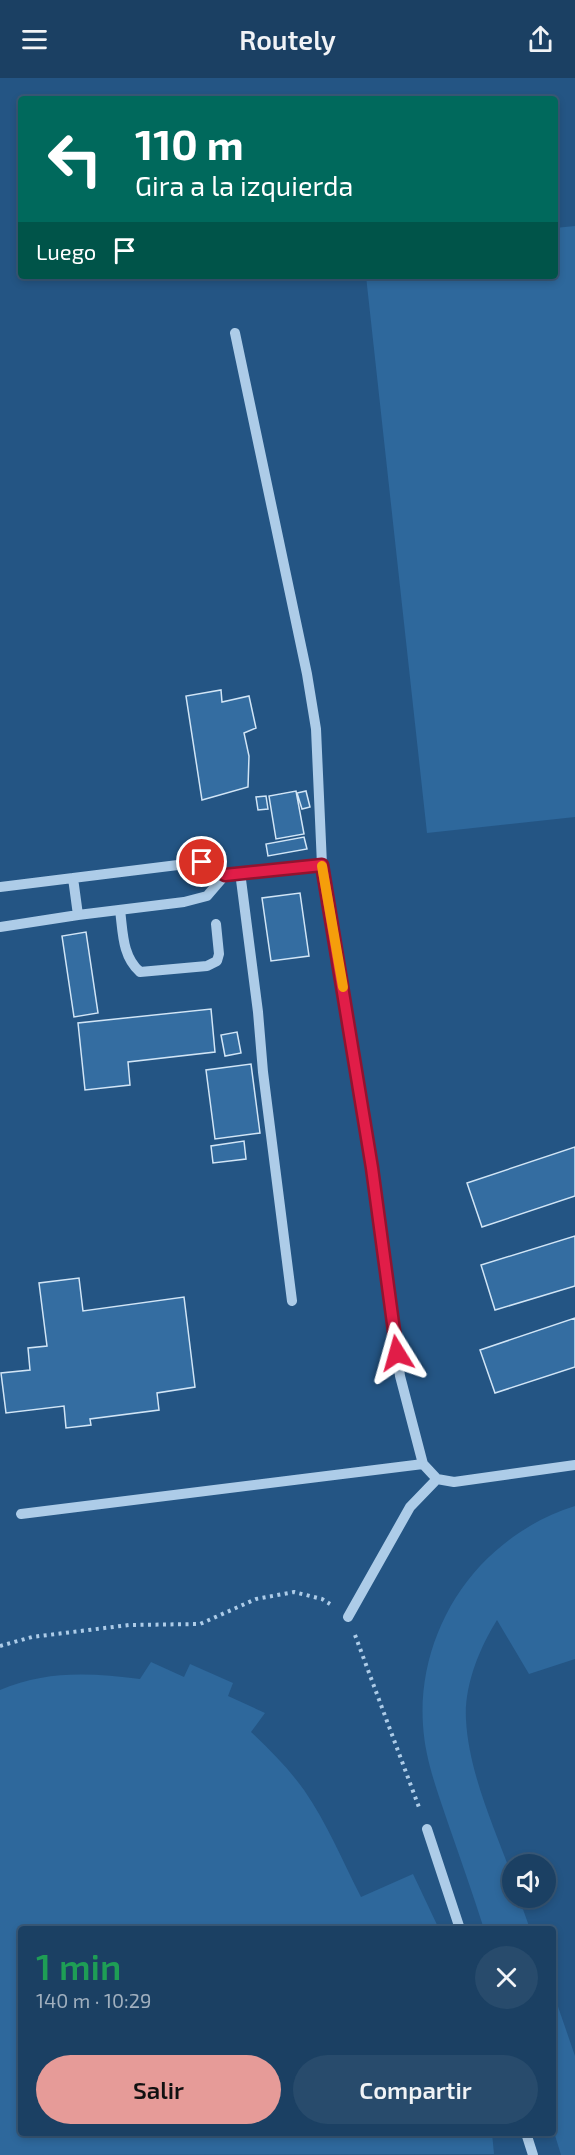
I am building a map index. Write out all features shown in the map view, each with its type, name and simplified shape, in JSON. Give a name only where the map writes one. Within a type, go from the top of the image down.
[{"type":"lane","points":[[235,333],[307,674],[314,718],[322,865],[370,1156],[400,1376],[423,1464],[436,1479],[454,1482],[575,1465]]},
{"type":"lane","points":[[0,887],[202,862],[225,875]]},
{"type":"lane","points":[[0,927],[78,915],[184,903],[207,896],[225,875],[322,865]]},
{"type":"lane","points":[[240,872],[292,1301]]},
{"type":"lane","points":[[73,878],[78,915]]},
{"type":"lane","points":[[120,910],[125,950],[132,965],[140,972],[207,966],[217,961],[219,954],[216,924]]},
{"type":"lane","points":[[21,1514],[423,1464]]},
{"type":"lane","points":[[348,1617],[410,1507],[436,1479]]},
{"type":"lane","points":[[427,1829],[459,1926]]},
{"type":"lane","points":[[527,2136],[533,2155]]},
{"type":"path","points":[[0,1646],[32,1637],[129,1625],[200,1624],[256,1599],[294,1592],[322,1599],[348,1617],[427,1829]]},
{"type":"shaded area","points":[[575,226],[575,817],[427,833],[366,279],[558,279],[558,228]]},
{"type":"shaded area","points":[[575,1506],[575,1659],[529,1674],[497,1620],[479,1655],[467,1694],[466,1720],[472,1761],[504,1854],[502,1908],[523,1908],[529,1926],[483,1926],[429,1764],[423,1725],[425,1682],[435,1640],[454,1600],[466,1583],[480,1566],[501,1547],[523,1530],[548,1516]]},
{"type":"shaded area","points":[[151,1662],[184,1677],[190,1664],[233,1683],[228,1696],[265,1713],[251,1732],[304,1790],[327,1829],[361,1897],[413,1874],[438,1926],[18,1926],[18,2136],[492,2136],[494,2154],[0,2155],[0,1690],[52,1676],[104,1675],[140,1679]]},
{"type":"shaded area","points":[[556,2001],[575,2056],[575,2155],[561,2155],[555,2136]]},
{"type":"building","points":[[221,690],[222,702],[249,696],[256,728],[244,733],[249,756],[248,787],[202,800],[186,696]]},
{"type":"building","points":[[296,791],[304,834],[276,839],[269,796]]},
{"type":"building","points":[[306,791],[310,807],[302,809],[297,793]]},
{"type":"building","points":[[266,796],[268,809],[258,810],[256,797]]},
{"type":"building","points":[[304,837],[307,849],[268,856],[266,844]]},
{"type":"building","points":[[300,893],[309,956],[271,961],[262,898]]},
{"type":"building","points":[[86,932],[98,1013],[74,1017],[62,936]]},
{"type":"building","points":[[211,1009],[215,1052],[128,1062],[130,1085],[85,1090],[78,1023]]},
{"type":"building","points":[[237,1032],[241,1053],[225,1056],[221,1035]]},
{"type":"building","points":[[251,1064],[260,1133],[215,1139],[206,1070]]},
{"type":"building","points":[[244,1141],[246,1159],[213,1163],[211,1146]]},
{"type":"building","points":[[575,1147],[575,1196],[482,1227],[467,1183]]},
{"type":"building","points":[[575,1236],[575,1286],[495,1310],[481,1265]]},
{"type":"building","points":[[79,1278],[83,1311],[184,1297],[195,1387],[157,1393],[159,1410],[90,1419],[91,1425],[66,1428],[64,1406],[6,1413],[1,1373],[30,1370],[28,1348],[47,1346],[39,1283]]},
{"type":"building","points":[[575,1318],[575,1367],[495,1393],[480,1350]]},
{"type":"slow traffic","points":[[322,866],[343,987]]},
{"type":"route","points":[[202,862],[225,875],[322,865],[372,1168],[397,1353]]}]
